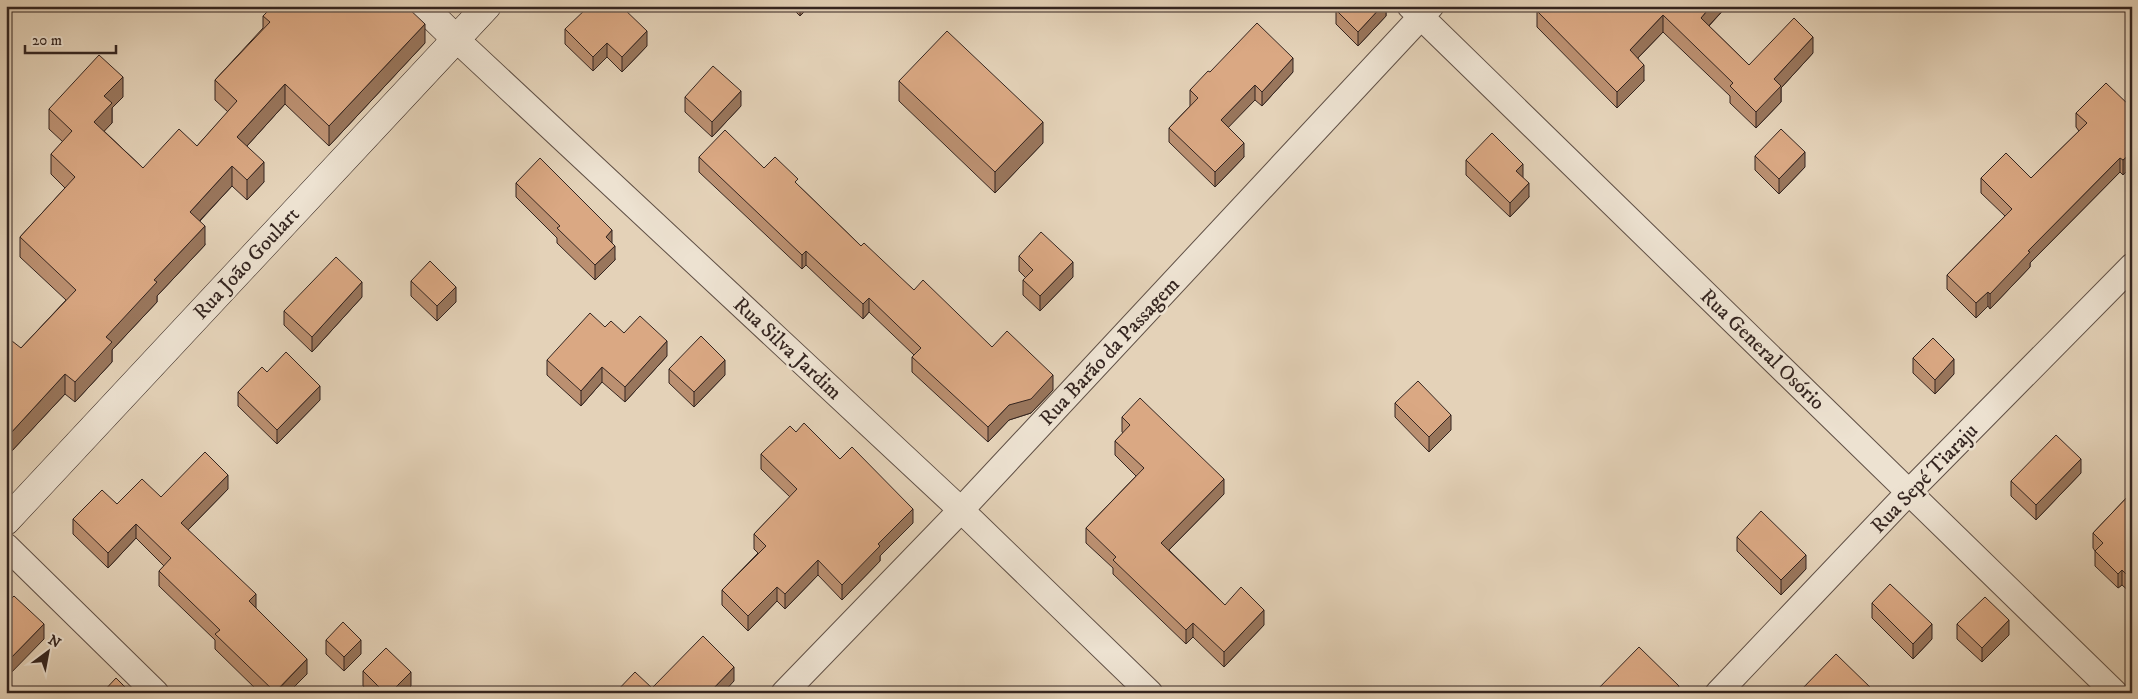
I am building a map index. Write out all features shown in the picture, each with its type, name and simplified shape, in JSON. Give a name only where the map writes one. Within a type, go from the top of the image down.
[{"type":"street","name":"Rua Silva Jardim","points":[[422,6],[961,510],[1150,693]]},
{"type":"street","name":"Rua João Goulart","points":[[6,521],[487,6]]},
{"type":"street","name":"Rua General Osório","points":[[1420,10],[2115,693]]},
{"type":"street","name":"Rua Barão da Passagem","points":[[784,693],[961,510],[1420,10]]},
{"type":"street","name":"Rua Sepé Tiaraju","points":[[1718,693],[1909,492],[2132,266]]},
{"type":"street","points":[[6,546],[156,693]]},
{"type":"building","points":[[273,6],[406,6],[425,24],[329,126],[285,84],[237,137],[264,162],[247,180],[232,166],[190,212],[205,226],[154,280],[157,282],[106,337],[112,342],[75,382],[65,374],[9,435],[6,432],[6,347],[12,341],[21,348],[76,290],[20,237],[75,177],[51,154],[72,131],[49,109],[99,55],[123,77],[104,96],[112,103],[94,122],[143,168],[179,129],[197,146],[237,101],[215,80],[270,22],[263,16]]},
{"type":"building","points":[[589,6],[621,6],[647,31],[622,57],[607,43],[593,57],[565,29]]},
{"type":"building","points":[[1339,6],[1382,6],[1358,32],[1336,10]]},
{"type":"building","points":[[1541,6],[1586,6],[1590,9],[1592,6],[1711,6],[1701,18],[1749,65],[1794,18],[1813,37],[1774,79],[1781,86],[1756,112],[1730,86],[1733,83],[1663,15],[1630,50],[1644,65],[1617,92],[1537,11]]},
{"type":"building","points":[[1257,23],[1293,58],[1262,92],[1255,85],[1221,120],[1244,143],[1215,172],[1169,128],[1198,98],[1190,90]]},
{"type":"building","points":[[947,31],[1043,122],[995,172],[899,81]]},
{"type":"building","points":[[713,66],[741,91],[712,122],[685,97]]},
{"type":"building","points":[[2106,83],[2132,108],[2132,152],[2123,160],[2120,158],[2028,251],[2030,252],[1990,294],[1988,292],[1976,303],[1947,275],[2012,209],[1981,178],[2006,153],[2031,178],[2087,123],[2076,113]]},
{"type":"building","points":[[1781,129],[1805,152],[1779,179],[1755,156]]},
{"type":"building","points":[[725,130],[764,168],[775,157],[798,179],[795,182],[861,246],[864,243],[914,290],[923,280],[992,347],[1007,331],[1053,375],[1031,399],[1009,405],[988,427],[912,357],[921,348],[869,298],[863,304],[806,251],[802,255],[699,157]]},
{"type":"building","points":[[1492,133],[1523,164],[1516,171],[1529,183],[1510,203],[1466,160]]},
{"type":"building","points":[[540,158],[612,230],[606,237],[615,246],[595,265],[557,228],[560,226],[516,183]]},
{"type":"building","points":[[1041,232],[1073,262],[1040,296],[1023,280],[1033,270],[1019,256]]},
{"type":"building","points":[[336,257],[362,282],[312,337],[284,311]]},
{"type":"building","points":[[430,261],[456,287],[437,306],[411,281]]},
{"type":"building","points":[[590,313],[605,327],[611,321],[624,333],[640,316],[667,341],[625,387],[602,367],[581,391],[547,360]]},
{"type":"building","points":[[701,336],[725,360],[694,392],[669,369]]},
{"type":"building","points":[[1933,338],[1954,359],[1935,380],[1913,358]]},
{"type":"building","points":[[286,352],[320,386],[277,430],[238,392],[262,367],[267,372]]},
{"type":"building","points":[[1418,381],[1451,415],[1429,437],[1395,403]]},
{"type":"building","points":[[1140,398],[1224,479],[1161,543],[1225,605],[1241,587],[1264,610],[1224,652],[1193,623],[1186,630],[1113,560],[1116,557],[1086,528],[1144,468],[1115,441],[1130,425],[1122,417]]},
{"type":"building","points":[[804,423],[840,459],[852,447],[913,509],[878,544],[880,546],[842,585],[818,560],[785,594],[777,587],[748,616],[722,590],[766,546],[754,534],[797,489],[761,454],[790,426],[796,432]]},
{"type":"building","points":[[2056,435],[2081,459],[2036,505],[2011,481]]},
{"type":"building","points":[[205,452],[228,475],[181,523],[256,594],[249,601],[307,659],[275,692],[215,634],[220,630],[159,571],[171,558],[136,524],[108,553],[73,519],[102,490],[117,504],[142,479],[161,497]]},
{"type":"building","points":[[2132,492],[2132,580],[2122,570],[2118,574],[2095,551],[2103,543],[2093,533]]},
{"type":"building","points":[[1761,511],[1806,555],[1781,580],[1737,537]]},
{"type":"building","points":[[1890,584],[1932,624],[1913,644],[1872,603]]},
{"type":"building","points":[[14,596],[44,624],[6,663],[6,604]]},
{"type":"building","points":[[1985,597],[2009,620],[1982,648],[1957,624]]},
{"type":"building","points":[[343,622],[361,640],[344,657],[326,640]]},
{"type":"building","points":[[703,636],[734,667],[709,693],[615,693],[635,672],[652,688]]},
{"type":"building","points":[[1639,647],[1679,686],[1672,693],[1637,693],[1634,690],[1631,693],[1594,693]]},
{"type":"building","points":[[386,648],[411,672],[390,693],[385,693],[363,671]]},
{"type":"building","points":[[1836,654],[1872,689],[1868,693],[1800,693],[1799,692]]},
{"type":"building","points":[[116,678],[131,693],[102,693]]}]
